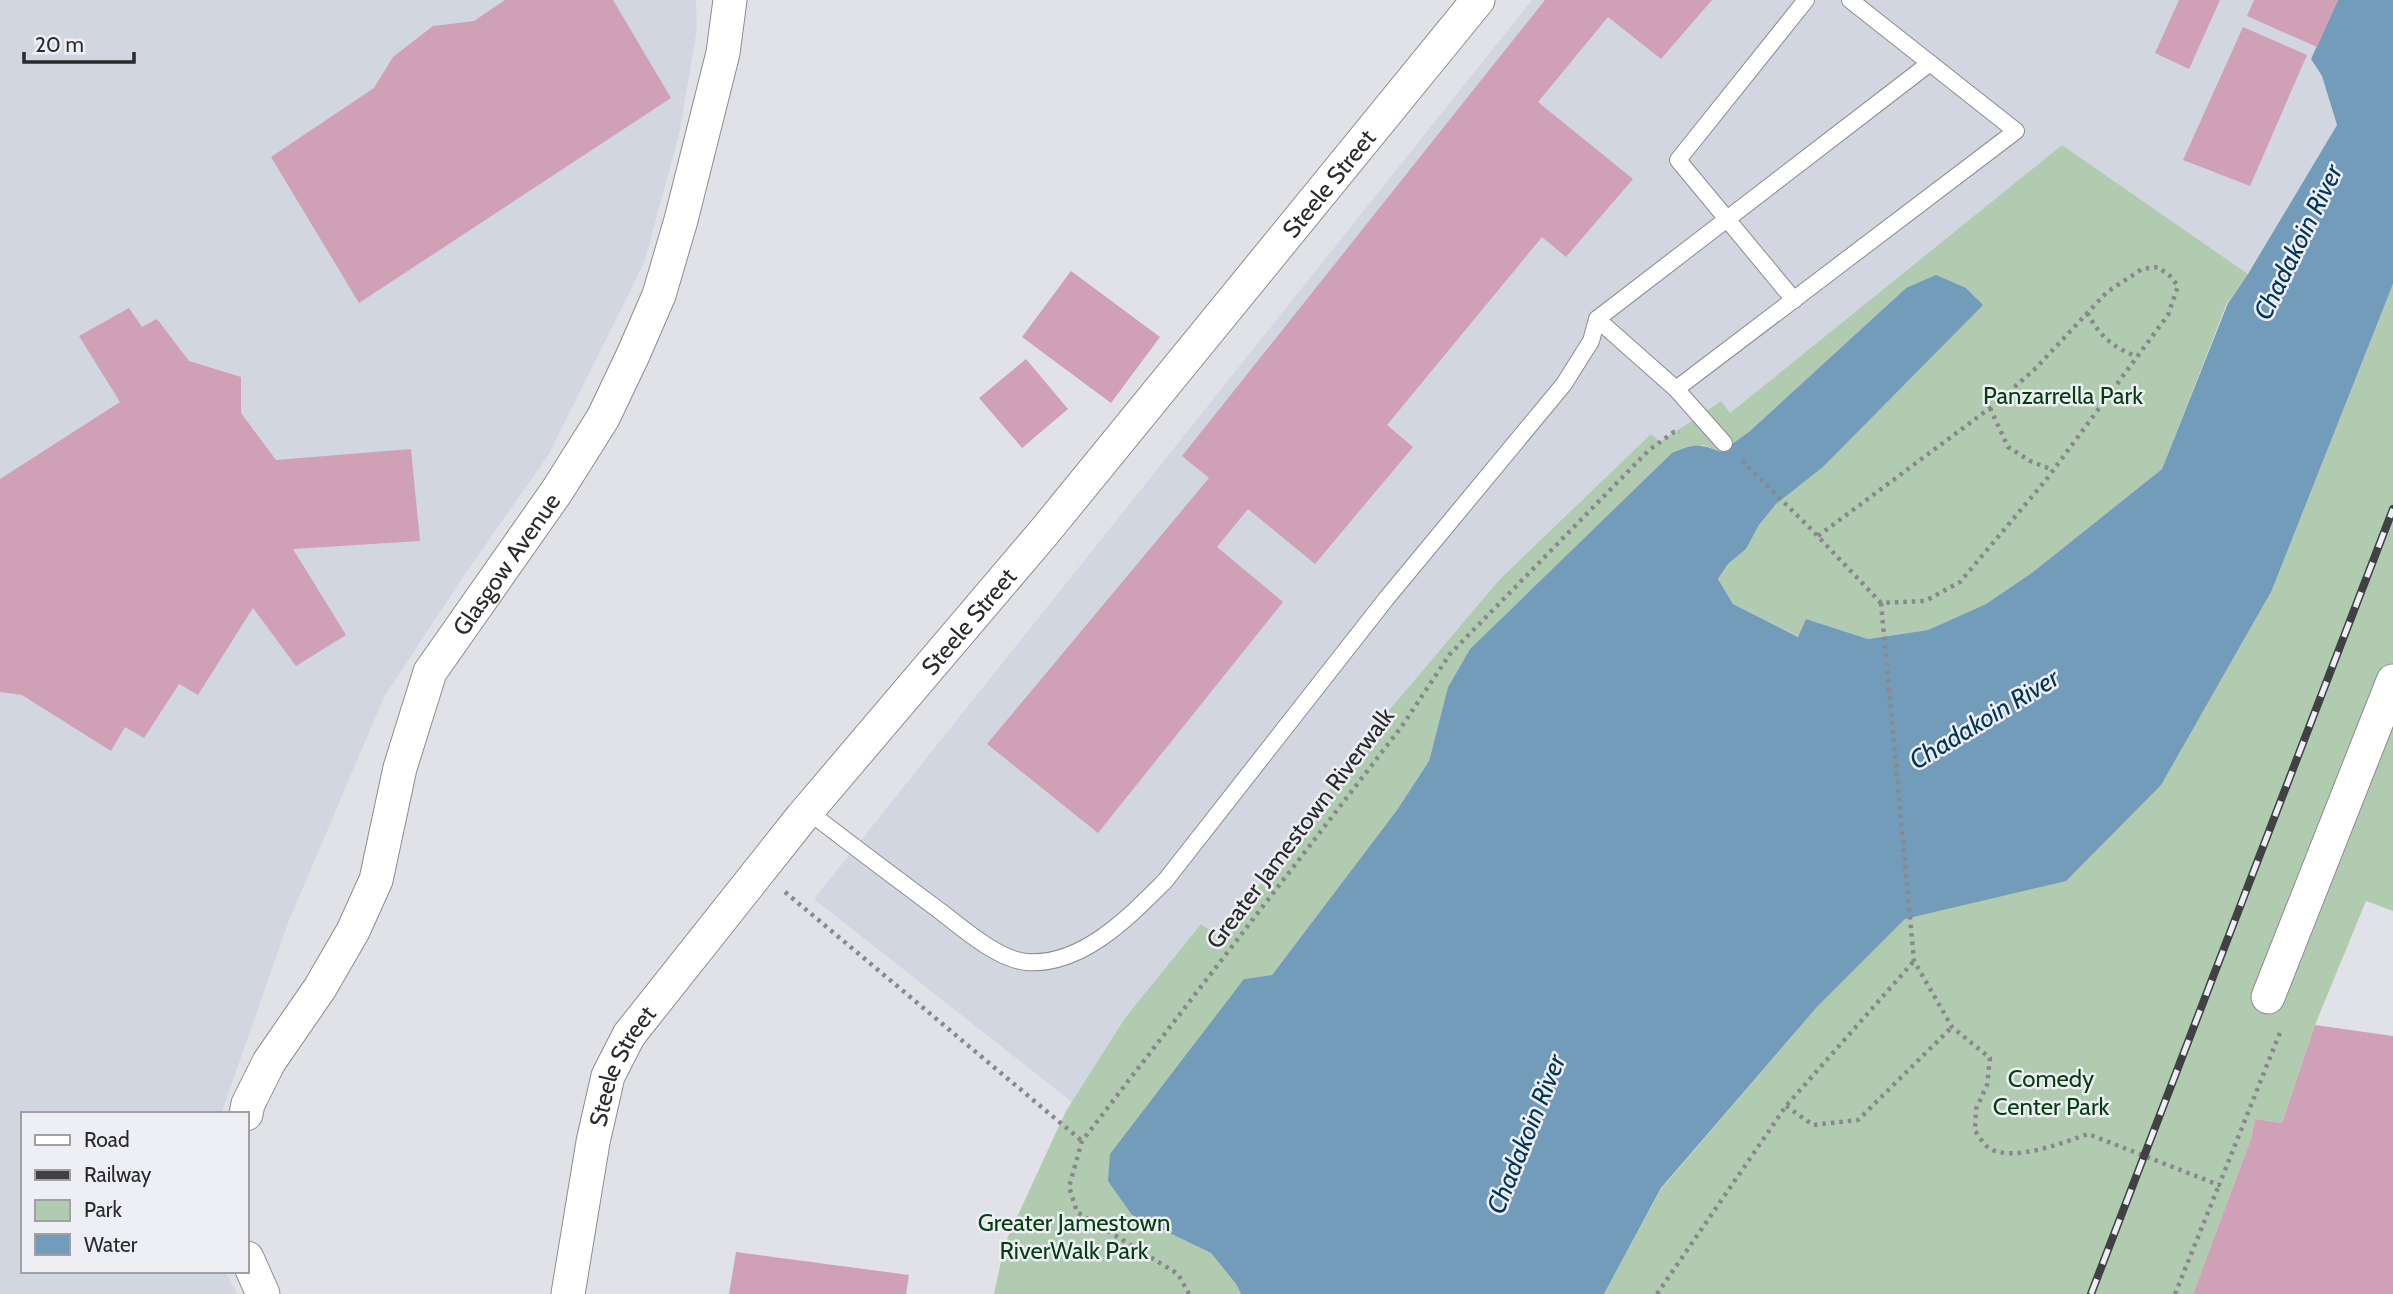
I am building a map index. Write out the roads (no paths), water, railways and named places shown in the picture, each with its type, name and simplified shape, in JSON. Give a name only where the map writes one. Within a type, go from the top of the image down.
[{"type":"street","name":"Glasgow Avenue","points":[[246,1112],[269,1062],[320,988],[353,930],[376,880],[400,768],[430,672],[557,491],[603,418],[634,355],[659,296],[685,208],[723,53],[730,0]]},
{"type":"street","name":"Steele Street","points":[[568,1294],[593,1142],[608,1076],[629,1035],[808,811],[1045,531],[1478,0]]},
{"type":"street","points":[[2277,1008],[2393,681]]},
{"type":"street","points":[[248,1260],[263,1294]]},
{"type":"lane","points":[[1794,300],[1678,160],[1806,0]]},
{"type":"lane","points":[[1676,389],[2016,131],[1850,0]]},
{"type":"lane","points":[[808,811],[995,951],[1025,962],[1053,960],[1078,952],[1135,911],[1165,881],[1386,599],[1564,384],[1591,341],[1597,319],[1930,63]]},
{"type":"lane","points":[[1597,319],[1676,389],[1724,443]]},
{"type":"water","name":"Chadakoin River","points":[[2338,0],[2393,0],[2393,284],[2272,590],[2161,785],[2066,881],[1905,919],[1817,1007],[1661,1188],[1604,1294],[1241,1294],[1211,1253],[1132,1215],[1108,1181],[1110,1154],[1244,979],[1272,975],[1397,810],[1429,761],[1448,687],[1470,649],[1672,453],[1696,446],[1721,452],[1750,431],[1906,288],[1936,275],[1966,288],[1983,305],[1823,467],[1776,504],[1759,525],[1746,549],[1728,564],[1718,579],[1733,604],[1798,637],[1806,619],[1868,639],[1928,630],[1986,604],[2033,572],[2162,469],[2228,303],[2337,125],[2322,76],[2311,59]]},
{"type":"railway","points":[[2091,1294],[2393,509]]},
{"type":"park label","name":"Panzarrella Park","points":[[2063,395]]},
{"type":"park label","name":"Comedy Center Park","points":[[2051,1092]]},
{"type":"park label","name":"Greater Jamestown RiverWalk Park","points":[[1074,1236]]}]
